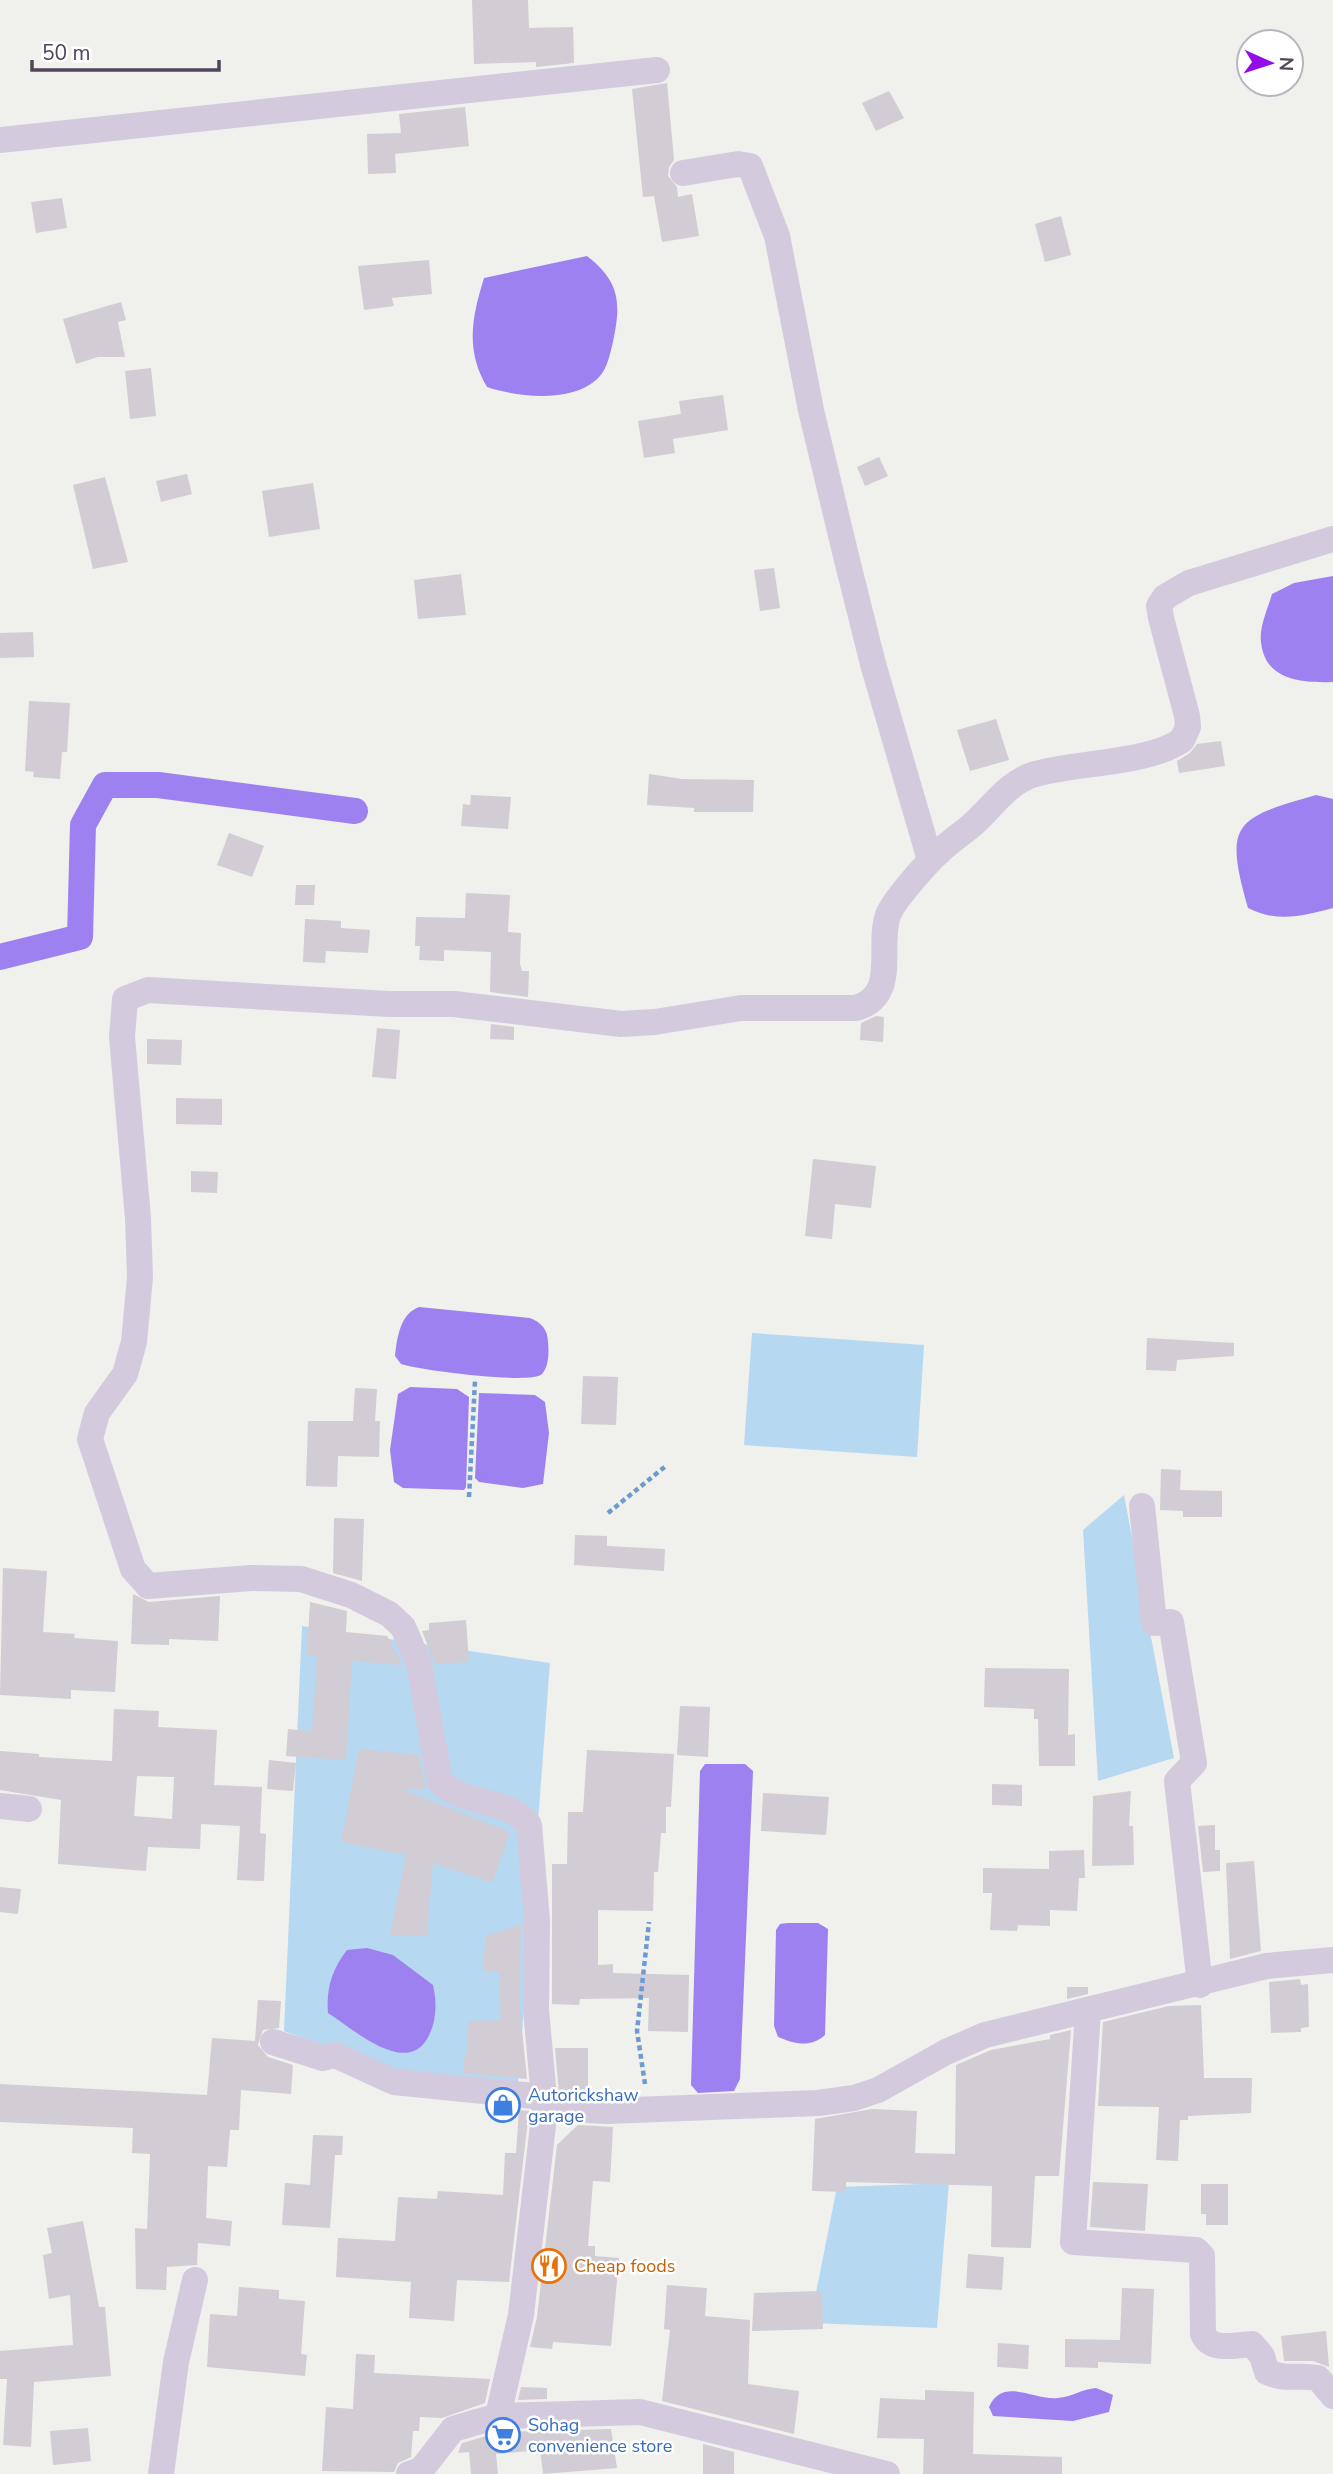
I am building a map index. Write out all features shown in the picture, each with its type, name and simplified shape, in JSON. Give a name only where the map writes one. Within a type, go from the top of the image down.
[{"type":"street","points":[[0,141],[657,70]]},
{"type":"street","points":[[683,173],[738,164],[750,166],[771,215],[811,410],[846,556],[873,664],[930,860]]},
{"type":"street","points":[[498,2416],[521,2315],[545,2103],[536,2010],[537,1921],[530,1825],[520,1813],[452,1794],[440,1783],[419,1664],[403,1627],[389,1614],[351,1595],[302,1579],[251,1578],[148,1586],[133,1569],[90,1439],[97,1413],[125,1374],[134,1342],[140,1277],[138,1218],[122,1037],[125,999],[148,990],[389,1004],[454,1004],[621,1024],[741,1008],[856,1008],[867,1005],[880,991],[889,912],[930,860],[973,824],[1001,795],[1029,776],[1064,767],[1157,751],[1182,740],[1188,727],[1187,716],[1161,618],[1159,606],[1165,597],[1189,583],[1333,539]]},
{"type":"street","points":[[1142,1506],[1154,1623],[1171,1622],[1194,1763],[1177,1781],[1200,1985]]},
{"type":"street","points":[[0,1806],[29,1809]]},
{"type":"street","points":[[273,2042],[323,2058],[335,2055],[394,2082],[607,2111],[818,2103],[854,2098],[878,2090],[946,2052],[985,2035],[1200,1985],[1266,1966],[1333,1960]]},
{"type":"street","points":[[1088,2011],[1073,2242],[1196,2250],[1202,2256],[1203,2334],[1207,2342],[1214,2346],[1252,2344],[1262,2356],[1267,2372],[1284,2379],[1302,2375],[1318,2378],[1333,2396]]},
{"type":"street","points":[[161,2474],[176,2362],[195,2280]]},
{"type":"street","points":[[409,2474],[421,2470],[453,2429],[498,2416],[640,2412],[887,2474]]},
{"type":"path","points":[[469,1497],[475,1381]]},
{"type":"path","points":[[608,1513],[667,1465]]},
{"type":"path","points":[[648,2108],[637,2031],[649,1922]]},
{"type":"shaded area","points":[[587,256],[607,276],[616,296],[615,332],[602,373],[585,387],[558,395],[528,395],[487,387],[473,347],[476,306],[484,278]]},
{"type":"shaded area","points":[[1333,576],[1333,682],[1309,682],[1277,672],[1264,655],[1261,642],[1272,594],[1294,583]]},
{"type":"shaded area","points":[[1316,795],[1333,799],[1333,908],[1280,917],[1248,908],[1237,857],[1237,841],[1243,828],[1253,818],[1268,810]]},
{"type":"shaded area","points":[[419,1307],[530,1318],[541,1324],[547,1334],[546,1367],[542,1374],[518,1378],[450,1373],[401,1364],[395,1356],[401,1327],[408,1315]]},
{"type":"shaded area","points":[[752,1333],[924,1345],[917,1457],[744,1445]]},
{"type":"shaded area","points":[[410,1387],[457,1389],[469,1397],[464,1490],[403,1488],[394,1482],[390,1450],[398,1394]]},
{"type":"shaded area","points":[[479,1393],[535,1395],[545,1402],[549,1433],[543,1484],[523,1488],[479,1482],[475,1478]]},
{"type":"shaded area","points":[[1124,1495],[1174,1758],[1098,1781],[1083,1530]]},
{"type":"shaded area","points":[[302,1626],[550,1663],[518,2086],[402,2077],[284,2031]]},
{"type":"shaded area","points":[[705,1764],[745,1764],[753,1771],[740,2079],[734,2091],[698,2093],[691,2085],[700,1771]]},
{"type":"shaded area","points":[[818,1923],[828,1929],[825,2035],[814,2042],[796,2043],[778,2037],[774,2026],[776,1930],[780,1924]]},
{"type":"shaded area","points":[[367,1948],[393,1955],[433,1985],[433,2026],[427,2039],[417,2049],[406,2053],[379,2046],[328,2013],[331,1980],[342,1957],[347,1950]]},
{"type":"shaded area","points":[[949,2183],[937,2328],[810,2323],[837,2187]]},
{"type":"shaded area","points":[[1096,2388],[1113,2395],[1109,2412],[1073,2421],[993,2416],[989,2407],[995,2398],[1011,2391],[1058,2398]]},
{"type":"building","points":[[472,0],[528,0],[529,28],[573,27],[574,63],[536,67],[536,62],[474,64]]},
{"type":"building","points":[[667,83],[674,160],[669,167],[668,176],[677,187],[678,197],[692,194],[699,236],[662,242],[654,196],[643,197],[632,89]]},
{"type":"building","points":[[889,91],[904,118],[876,131],[862,103]]},
{"type":"building","points":[[465,107],[469,146],[395,154],[396,173],[368,174],[367,134],[401,133],[399,114]]},
{"type":"building","points":[[62,198],[67,228],[36,233],[31,202]]},
{"type":"building","points":[[1061,216],[1071,255],[1045,262],[1035,224]]},
{"type":"building","points":[[429,260],[432,294],[392,298],[394,306],[364,310],[358,266]]},
{"type":"building","points":[[121,302],[126,320],[118,322],[125,357],[98,357],[76,364],[63,319]]},
{"type":"building","points":[[151,368],[156,416],[130,419],[125,371]]},
{"type":"building","points":[[723,395],[728,430],[673,439],[675,453],[644,458],[638,421],[681,414],[679,401]]},
{"type":"building","points":[[879,457],[888,476],[865,486],[857,467]]},
{"type":"building","points":[[187,474],[192,494],[161,502],[156,481]]},
{"type":"building","points":[[105,477],[128,562],[93,569],[73,485]]},
{"type":"building","points":[[313,483],[320,529],[269,537],[262,491]]},
{"type":"building","points":[[774,568],[780,608],[760,611],[754,570]]},
{"type":"building","points":[[461,574],[466,615],[418,619],[414,580]]},
{"type":"building","points":[[33,632],[34,657],[0,658],[0,633]]},
{"type":"building","points":[[29,701],[70,703],[67,752],[62,752],[60,779],[33,777],[34,772],[25,771]]},
{"type":"building","points":[[996,719],[1009,760],[970,771],[957,730]]},
{"type":"building","points":[[1221,741],[1225,766],[1179,773],[1177,761],[1190,753],[1197,744]]},
{"type":"building","points":[[649,774],[682,779],[754,780],[753,812],[694,812],[694,808],[647,805]]},
{"type":"building","points":[[471,795],[511,797],[508,829],[461,826],[463,804],[470,805]]},
{"type":"building","points":[[229,833],[264,846],[252,877],[217,865]]},
{"type":"building","points":[[296,885],[315,885],[314,905],[295,905]]},
{"type":"building","points":[[466,893],[510,895],[508,932],[521,933],[520,964],[522,971],[529,971],[528,997],[490,992],[491,952],[444,950],[444,961],[419,960],[420,946],[415,946],[416,917],[465,918]]},
{"type":"building","points":[[305,919],[341,921],[341,928],[370,930],[368,953],[326,951],[325,963],[303,962]]},
{"type":"building","points":[[876,1016],[884,1017],[883,1042],[860,1040],[861,1023]]},
{"type":"building","points":[[491,1024],[514,1027],[514,1040],[490,1039]]},
{"type":"building","points":[[377,1028],[400,1030],[396,1079],[372,1077]]},
{"type":"building","points":[[147,1039],[182,1040],[181,1065],[147,1064]]},
{"type":"building","points":[[176,1098],[222,1099],[222,1125],[176,1124]]},
{"type":"building","points":[[813,1159],[876,1166],[871,1208],[835,1204],[832,1239],[805,1236]]},
{"type":"building","points":[[191,1171],[218,1172],[217,1193],[191,1192]]},
{"type":"building","points":[[1147,1338],[1234,1343],[1234,1356],[1177,1360],[1176,1371],[1146,1370]]},
{"type":"building","points":[[583,1376],[618,1377],[616,1425],[581,1424]]},
{"type":"building","points":[[355,1388],[377,1389],[375,1421],[380,1421],[379,1457],[338,1456],[337,1487],[306,1486],[308,1421],[353,1421]]},
{"type":"building","points":[[1161,1469],[1181,1470],[1180,1490],[1222,1491],[1222,1517],[1183,1517],[1183,1511],[1160,1510]]},
{"type":"building","points":[[334,1518],[364,1519],[362,1581],[333,1573]]},
{"type":"building","points":[[575,1535],[607,1536],[607,1546],[665,1549],[664,1571],[574,1565]]},
{"type":"building","points":[[3,1568],[47,1571],[43,1632],[75,1634],[74,1638],[118,1641],[115,1692],[71,1690],[71,1699],[0,1695]]},
{"type":"building","points":[[133,1594],[149,1602],[220,1596],[218,1641],[169,1639],[169,1645],[131,1644]]},
{"type":"building","points":[[310,1602],[347,1611],[346,1632],[387,1636],[402,1665],[352,1661],[346,1760],[286,1756],[288,1729],[312,1731],[317,1655],[307,1655]]},
{"type":"building","points":[[466,1620],[469,1662],[435,1664],[422,1631],[429,1630],[429,1623]]},
{"type":"building","points":[[985,1668],[1069,1669],[1068,1735],[1075,1734],[1075,1766],[1039,1766],[1038,1719],[1034,1719],[1034,1709],[984,1707]]},
{"type":"building","points":[[680,1706],[710,1707],[708,1757],[677,1755]]},
{"type":"building","points":[[114,1709],[159,1711],[158,1727],[217,1730],[214,1785],[262,1787],[260,1833],[266,1834],[264,1881],[237,1880],[240,1826],[201,1824],[200,1849],[148,1847],[146,1871],[58,1864],[61,1800],[0,1790],[0,1751],[39,1754],[39,1757],[112,1761]],"holes":[[[137,1776],[174,1777],[172,1819],[134,1816]]]},
{"type":"building","points":[[359,1749],[419,1755],[426,1789],[401,1789],[510,1832],[492,1883],[433,1863],[427,1935],[390,1935],[406,1855],[341,1842]]},
{"type":"building","points":[[587,1750],[674,1754],[671,1807],[666,1807],[666,1833],[661,1833],[658,1872],[654,1872],[653,1911],[598,1910],[598,1965],[613,1964],[613,1973],[689,1975],[688,2032],[648,2031],[649,1998],[580,1999],[579,2005],[552,2004],[552,1864],[567,1864],[568,1812],[583,1812]]},
{"type":"building","points":[[269,1760],[296,1763],[293,1791],[267,1789]]},
{"type":"building","points":[[992,1784],[1022,1785],[1022,1806],[992,1805]]},
{"type":"building","points":[[1131,1791],[1129,1826],[1133,1826],[1134,1865],[1092,1866],[1093,1796]]},
{"type":"building","points":[[763,1793],[829,1797],[826,1835],[761,1831]]},
{"type":"building","points":[[1215,1825],[1215,1850],[1220,1850],[1220,1871],[1203,1872],[1198,1826]]},
{"type":"building","points":[[1084,1850],[1085,1878],[1079,1878],[1077,1911],[1050,1910],[1050,1926],[1018,1925],[1017,1931],[990,1930],[992,1893],[983,1893],[983,1868],[1049,1869],[1049,1851]]},
{"type":"building","points":[[1254,1861],[1261,1951],[1230,1959],[1226,1863]]},
{"type":"building","points":[[0,1887],[21,1889],[18,1914],[0,1912]]},
{"type":"building","points":[[521,1925],[520,2010],[527,2079],[463,2073],[465,2053],[468,2053],[468,2021],[501,2020],[499,1972],[483,1971],[486,1936]]},
{"type":"building","points":[[1300,1979],[1301,1985],[1308,1984],[1309,2027],[1301,2028],[1301,2032],[1271,2033],[1269,1982]]},
{"type":"building","points":[[1067,1987],[1088,1987],[1088,1994],[1067,1999]]},
{"type":"building","points":[[258,2000],[281,2001],[279,2028],[263,2030],[258,2045],[268,2057],[293,2065],[291,2094],[241,2090],[239,2130],[230,2130],[227,2167],[208,2166],[206,2218],[232,2221],[230,2246],[198,2243],[197,2265],[167,2267],[166,2290],[136,2289],[135,2228],[147,2229],[150,2154],[132,2153],[133,2128],[0,2122],[0,2084],[207,2095],[212,2038],[255,2041]]},
{"type":"building","points":[[1201,2005],[1204,2078],[1252,2078],[1251,2113],[1188,2116],[1188,2120],[1180,2120],[1178,2161],[1156,2160],[1159,2107],[1098,2106],[1103,2022],[1169,2006]]},
{"type":"building","points":[[1071,2030],[1059,2176],[1035,2176],[1031,2248],[991,2247],[992,2186],[846,2182],[846,2192],[812,2191],[815,2119],[872,2109],[917,2111],[915,2153],[955,2154],[956,2065],[991,2050],[1050,2039],[1050,2035]]},
{"type":"building","points":[[555,2048],[588,2048],[588,2094],[559,2093]]},
{"type":"building","points":[[519,2110],[529,2111],[509,2282],[457,2280],[454,2321],[409,2318],[411,2282],[336,2277],[338,2238],[395,2241],[398,2197],[437,2199],[438,2191],[503,2195],[505,2153],[516,2153]]},
{"type":"building","points":[[578,2125],[613,2127],[610,2182],[593,2181],[588,2246],[595,2246],[595,2256],[619,2258],[611,2346],[553,2342],[552,2349],[530,2347],[537,2317],[557,2145]]},
{"type":"building","points":[[313,2135],[343,2136],[342,2155],[335,2155],[330,2228],[282,2225],[285,2183],[310,2185]]},
{"type":"building","points":[[1093,2182],[1148,2184],[1145,2231],[1090,2227]]},
{"type":"building","points":[[1201,2184],[1228,2184],[1228,2225],[1206,2225],[1206,2214],[1201,2214]]},
{"type":"building","points":[[83,2221],[99,2307],[105,2307],[111,2376],[34,2382],[31,2447],[3,2445],[7,2379],[0,2379],[0,2351],[73,2345],[70,2295],[49,2299],[43,2255],[52,2253],[47,2228]]},
{"type":"building","points":[[968,2254],[1004,2257],[1002,2290],[966,2288]]},
{"type":"building","points":[[667,2285],[707,2288],[705,2316],[750,2320],[748,2384],[799,2391],[794,2434],[662,2401],[670,2330],[664,2329]]},
{"type":"building","points":[[239,2287],[279,2290],[279,2299],[305,2301],[301,2354],[307,2355],[305,2376],[207,2367],[210,2314],[237,2316]]},
{"type":"building","points":[[1122,2288],[1154,2289],[1151,2364],[1098,2362],[1098,2368],[1065,2367],[1065,2339],[1120,2340]]},
{"type":"building","points":[[822,2291],[823,2329],[752,2331],[754,2293]]},
{"type":"building","points":[[1326,2331],[1329,2367],[1313,2361],[1284,2361],[1281,2336]]},
{"type":"building","points":[[998,2343],[1029,2345],[1028,2369],[997,2367]]},
{"type":"building","points":[[356,2354],[375,2355],[374,2373],[490,2379],[485,2403],[442,2418],[420,2417],[419,2431],[413,2431],[411,2457],[398,2463],[394,2472],[322,2471],[326,2407],[353,2409]]},
{"type":"building","points":[[521,2387],[547,2388],[547,2399],[518,2400]]},
{"type":"building","points":[[925,2390],[974,2392],[973,2454],[1062,2457],[1062,2474],[923,2474],[924,2439],[877,2438],[880,2398],[925,2400]]},
{"type":"building","points":[[88,2428],[91,2461],[53,2465],[50,2431]]},
{"type":"building","points":[[611,2429],[617,2468],[543,2474],[540,2450],[496,2454],[498,2474],[471,2474],[469,2452],[458,2453],[462,2443],[500,2432]]},
{"type":"building","points":[[703,2444],[734,2452],[734,2474],[703,2474]]},
{"type":"waterway","points":[[0,957],[80,937],[83,825],[105,785],[158,785],[355,811]]},
{"type":"place","name":"Autorickshaw garage","points":[[503,2105]]},
{"type":"place","name":"Cheap foods","points":[[549,2266]]},
{"type":"place","name":"Sohag convenience store","points":[[503,2435]]}]
